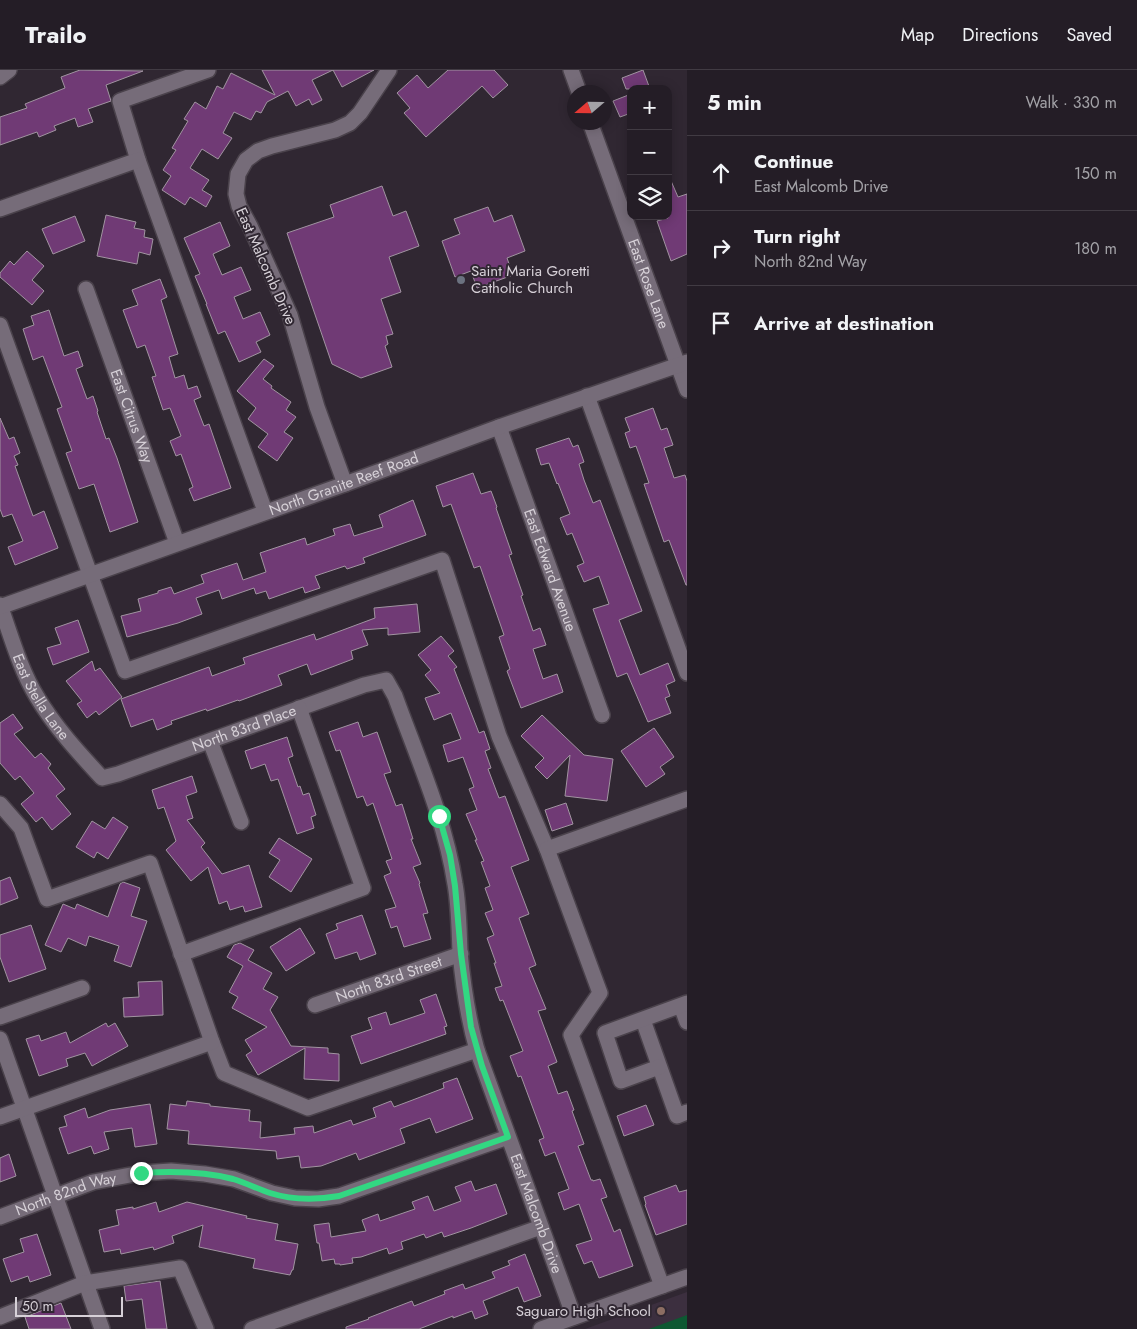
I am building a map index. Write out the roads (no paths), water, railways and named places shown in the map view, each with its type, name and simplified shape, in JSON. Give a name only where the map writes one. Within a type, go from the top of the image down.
[{"type":"street","points":[[0,77],[10,70]]},
{"type":"street","points":[[208,70],[120,101],[138,160],[265,511]]},
{"type":"street","name":"East Malcomb Drive","points":[[345,484],[316,407],[290,315],[239,206],[236,194],[238,174],[246,160],[258,151],[335,130],[350,123],[360,113],[389,70]]},
{"type":"street","points":[[571,70],[576,85]]},
{"type":"street","name":"East Rose Lane","points":[[593,130],[682,364],[687,390]]},
{"type":"street","points":[[0,210],[138,160]]},
{"type":"street","name":"East Citrus Way","points":[[86,288],[177,543]]},
{"type":"street","points":[[0,325],[125,671],[442,560],[499,736],[547,849],[600,993],[571,1035],[662,1286]]},
{"type":"street","name":"North Granite Reef Road","points":[[0,606],[345,484],[499,427],[682,364]]},
{"type":"street","points":[[587,396],[687,674]]},
{"type":"street","name":"East Edward Avenue","points":[[499,427],[602,715]]},
{"type":"street","name":"East Stella Lane","points":[[0,606],[23,668],[36,696],[55,724],[102,778]]},
{"type":"street","name":"East Malcomb Drive","points":[[386,680],[395,696],[439,816],[450,855],[471,1027],[477,1050],[574,1317]]},
{"type":"street","name":"North 83rd Place","points":[[102,778],[210,741],[364,684],[386,680]]},
{"type":"street","points":[[181,954],[363,888],[299,708]]},
{"type":"street","points":[[210,741],[241,822]]},
{"type":"street","points":[[547,849],[687,799]]},
{"type":"street","points":[[0,804],[21,828],[47,899],[150,863],[224,1073],[308,1108],[477,1050]]},
{"type":"street","name":"North 83rd Street","points":[[315,1005],[461,954]]},
{"type":"street","points":[[0,1017],[82,988]]},
{"type":"street","points":[[660,1067],[622,1081],[604,1033],[684,1004],[687,1022]]},
{"type":"street","points":[[643,1020],[677,1116],[687,1112]]},
{"type":"street","points":[[0,1039],[102,1329]]},
{"type":"street","points":[[0,1117],[212,1042]]},
{"type":"street","name":"North 82nd Way","points":[[0,1217],[93,1182],[141,1173],[172,1171],[234,1179],[272,1194],[296,1198],[318,1199],[339,1196],[508,1137]]},
{"type":"street","points":[[252,1329],[541,1227]]},
{"type":"street","points":[[0,1317],[85,1283],[180,1268],[206,1329]]},
{"type":"street","points":[[541,1329],[687,1277]]},
{"type":"place","name":"Saint Maria Goretti Catholic Church","points":[[461,280]]},
{"type":"place","name":"Saguaro High School","points":[[661,1311]]}]
